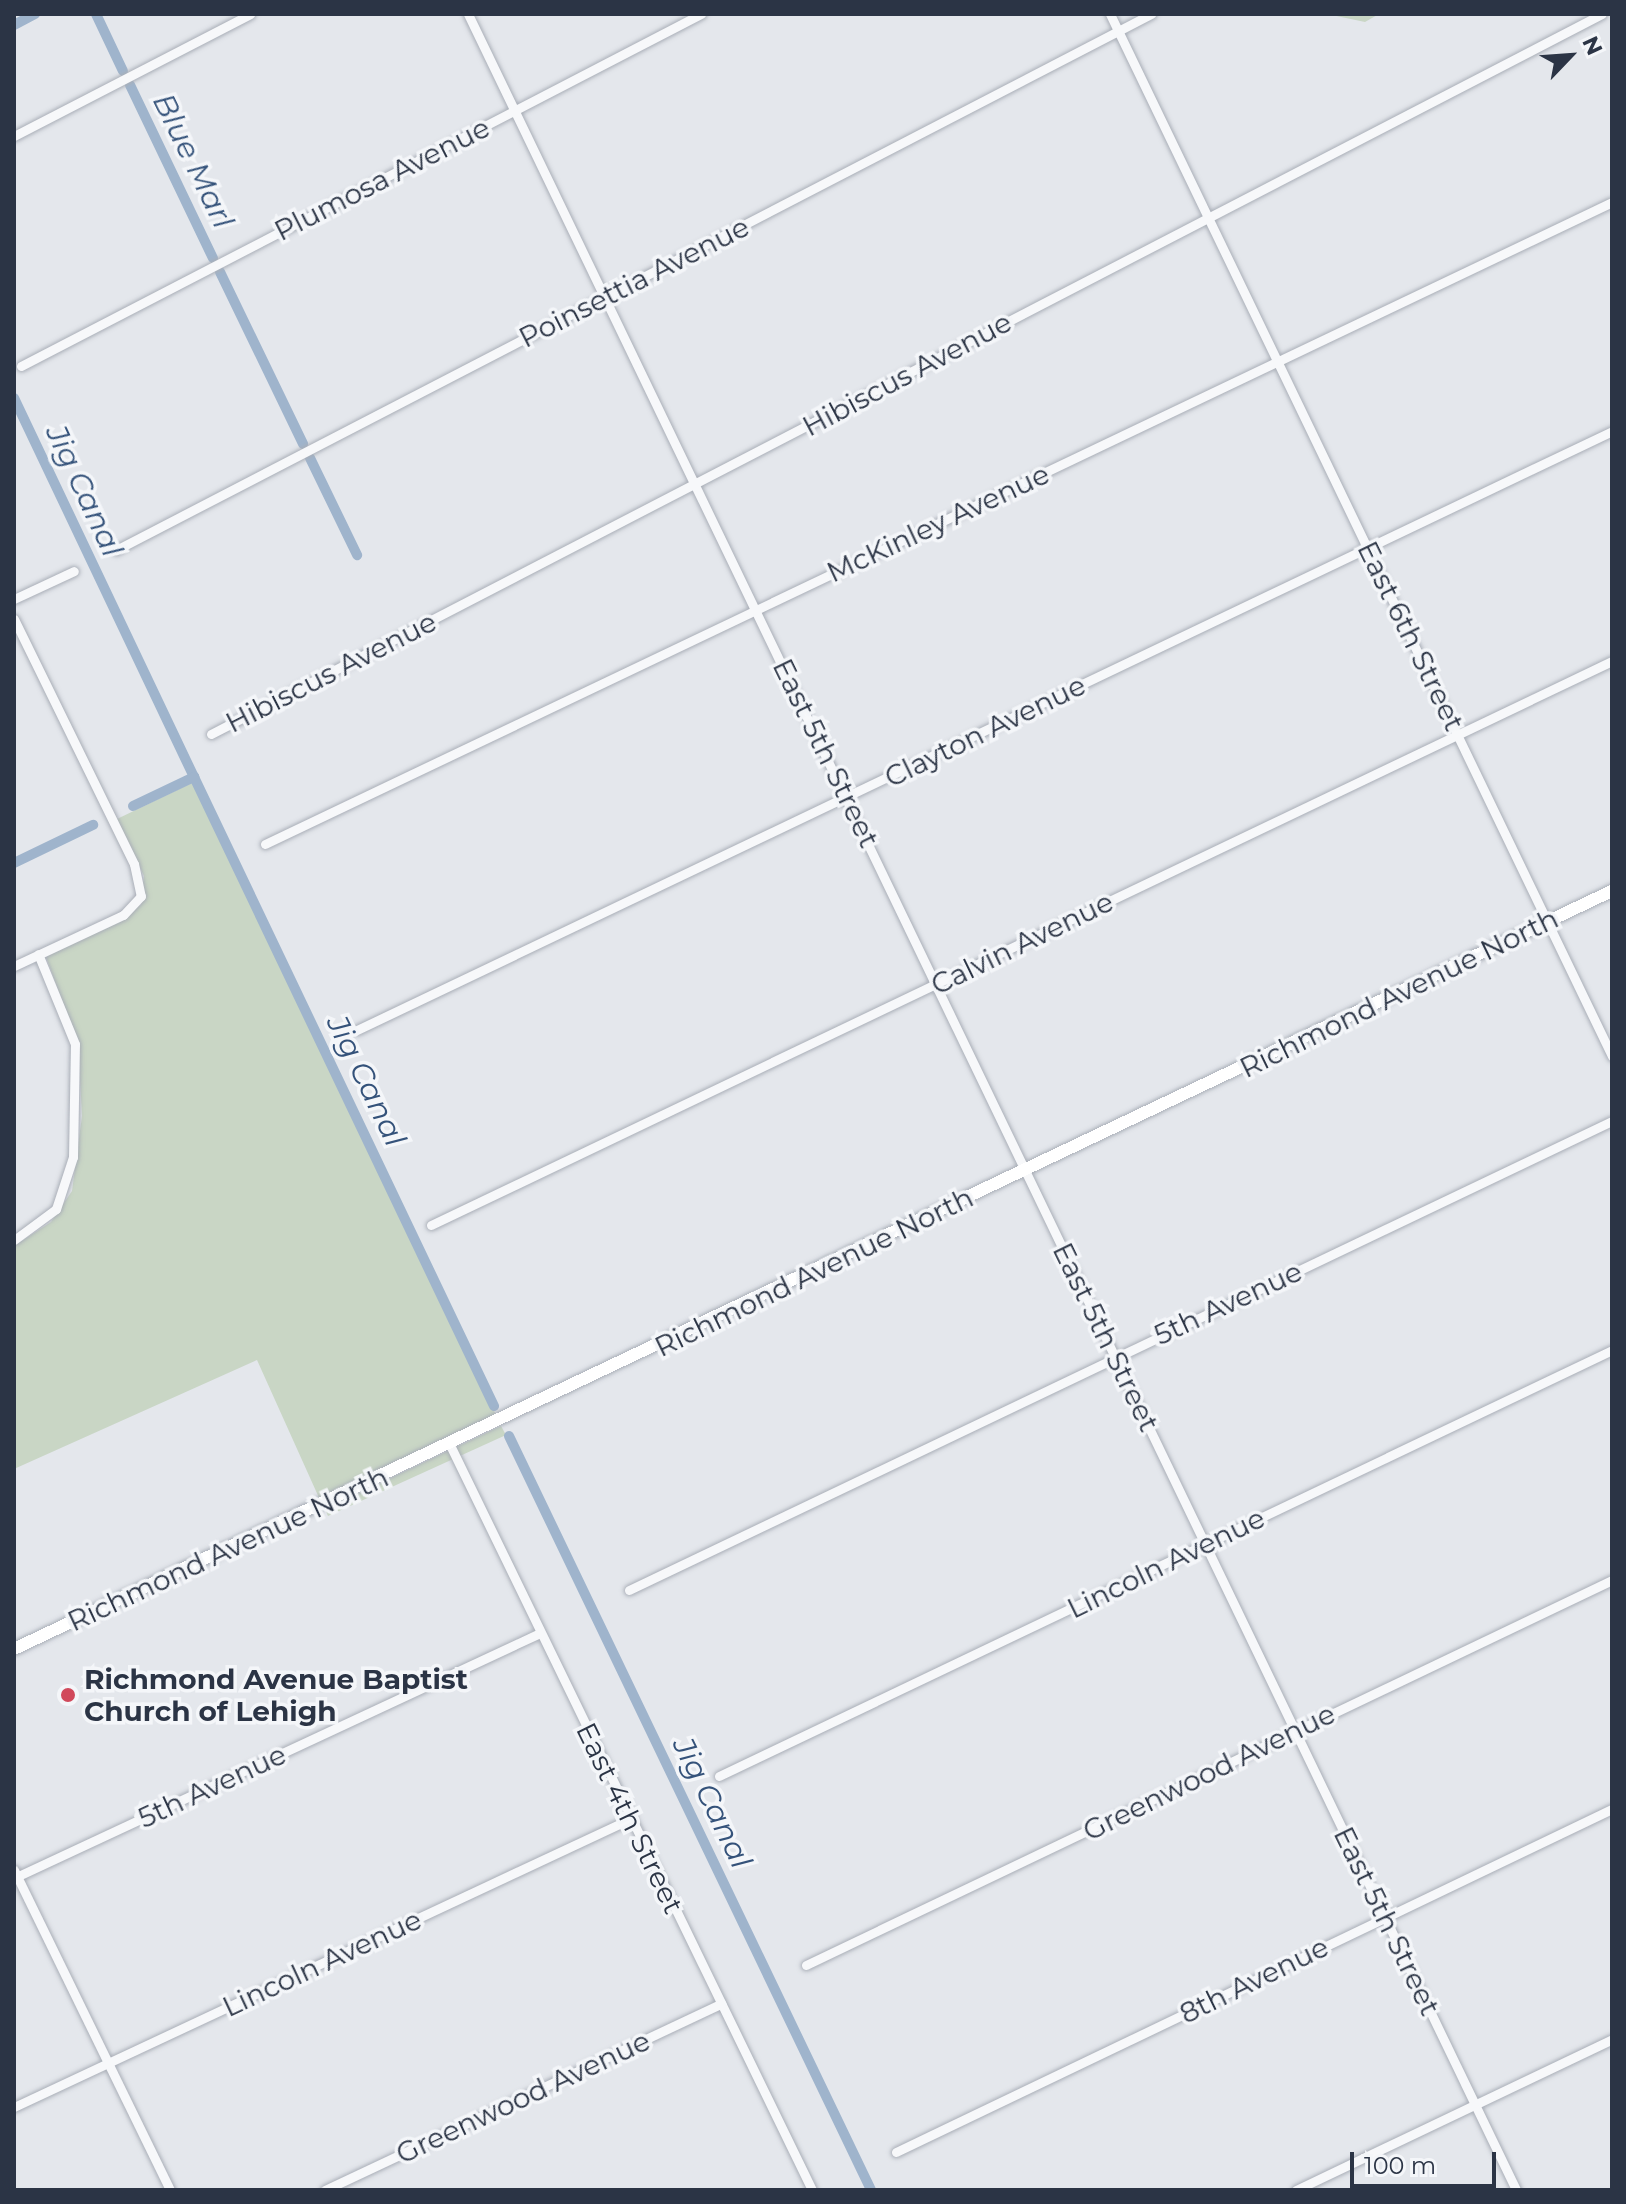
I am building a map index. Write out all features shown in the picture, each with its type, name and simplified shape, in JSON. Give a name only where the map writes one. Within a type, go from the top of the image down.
[{"type":"street","points":[[14,136],[250,14]]},
{"type":"street","name":"East 5th Street","points":[[468,14],[1516,2190]]},
{"type":"street","name":"Plumosa Avenue","points":[[21,366],[701,14]]},
{"type":"street","name":"East 6th Street","points":[[1110,14],[1612,1056]]},
{"type":"street","name":"Poinsettia Avenue","points":[[116,550],[1151,14]]},
{"type":"street","name":"Hibiscus Avenue","points":[[211,734],[1602,14]]},
{"type":"street","name":"McKinley Avenue","points":[[265,844],[1612,202]]},
{"type":"street","name":"Clayton Avenue","points":[[357,1030],[1612,431]]},
{"type":"street","points":[[14,599],[74,571]]},
{"type":"street","points":[[14,619],[134,864],[141,896],[123,915],[14,966]]},
{"type":"street","name":"Calvin Avenue","points":[[431,1225],[1612,661]]},
{"type":"street","name":"Richmond Avenue North","points":[[14,1649],[450,1445],[1612,891]]},
{"type":"street","points":[[14,1240],[56,1209],[70,1178],[74,1141],[75,1044],[38,954]]},
{"type":"street","name":"5th Avenue","points":[[629,1590],[1612,1121]]},
{"type":"street","name":"Lincoln Avenue","points":[[719,1776],[1612,1350]]},
{"type":"street","name":"East 4th Street","points":[[450,1445],[812,2190]]},
{"type":"street","name":"Greenwood Avenue","points":[[806,1965],[1612,1580]]},
{"type":"street","name":"5th Avenue","points":[[15,1875],[540,1633]]},
{"type":"street","name":"8th Avenue","points":[[896,2152],[1612,1809]]},
{"type":"street","name":"Lincoln Avenue","points":[[14,2107],[630,1819]]},
{"type":"street","points":[[15,1875],[170,2190]]},
{"type":"street","name":"Greenwood Avenue","points":[[325,2190],[721,2004]]},
{"type":"street","points":[[1296,2190],[1612,2039]]},
{"type":"green space","points":[[1327,14],[1379,14],[1365,22]]},
{"type":"green space","points":[[198,780],[497,1417],[320,1500],[257,1360],[14,1469],[14,1246],[51,1222],[72,1191],[82,1116],[78,1044],[46,957],[141,905],[144,876],[117,819]]},
{"type":"green space","points":[[501,1426],[506,1435],[328,1516],[325,1509]]},
{"type":"waterway","points":[[14,25],[35,14]]},
{"type":"waterway","name":"Blue Marl","points":[[96,14],[123,71]]},
{"type":"waterway","name":"Blue Marl","points":[[130,85],[213,258]]},
{"type":"waterway","name":"Blue Marl","points":[[220,272],[303,444]]},
{"type":"waterway","name":"Jig Canal","points":[[14,398],[194,777]]},
{"type":"waterway","name":"Blue Marl","points":[[310,458],[357,555]]},
{"type":"waterway","name":"Jig Canal","points":[[133,806],[194,777],[494,1406]]},
{"type":"waterway","name":"Jig Canal","points":[[14,863],[93,825]]},
{"type":"waterway","name":"Jig Canal","points":[[509,1436],[871,2190]]},
{"type":"place","name":"Richmond Avenue Baptist Church of Lehigh","points":[[68,1695]]}]
